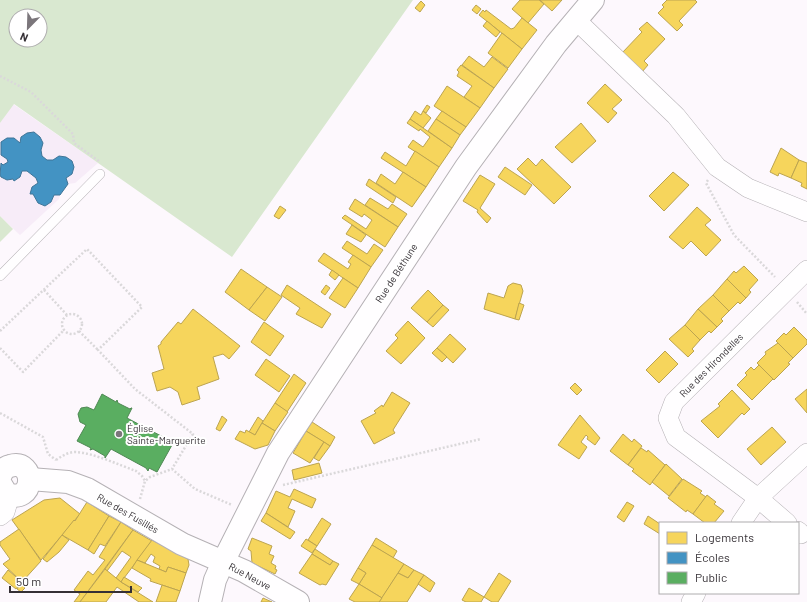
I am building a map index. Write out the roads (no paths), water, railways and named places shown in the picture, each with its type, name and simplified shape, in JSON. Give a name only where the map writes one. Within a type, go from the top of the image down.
[{"type":"street","name":"Rue de Béthune","points":[[210,602],[215,580],[223,562],[257,491],[278,453],[466,167],[576,20],[593,0]]},
{"type":"street","points":[[576,20],[676,116],[717,167],[748,188],[807,212]]},
{"type":"street","name":"Rue des Hirondelles","points":[[787,522],[758,498],[676,437],[668,418],[674,402],[807,270]]},
{"type":"street","points":[[742,522],[758,498],[807,453]]},
{"type":"street","name":"Rue des Fusillés","points":[[2,480],[9,466],[19,466],[27,471],[30,479],[68,482],[86,489],[182,544],[223,562]]},
{"type":"street","points":[[0,516],[5,512],[2,480]]},
{"type":"street","name":"Rue Neuve","points":[[223,562],[244,571],[298,602]]},
{"type":"lane","points":[[0,276],[100,174]]},
{"type":"place","name":"Église Sainte-Marguerite","points":[[119,434]]}]
